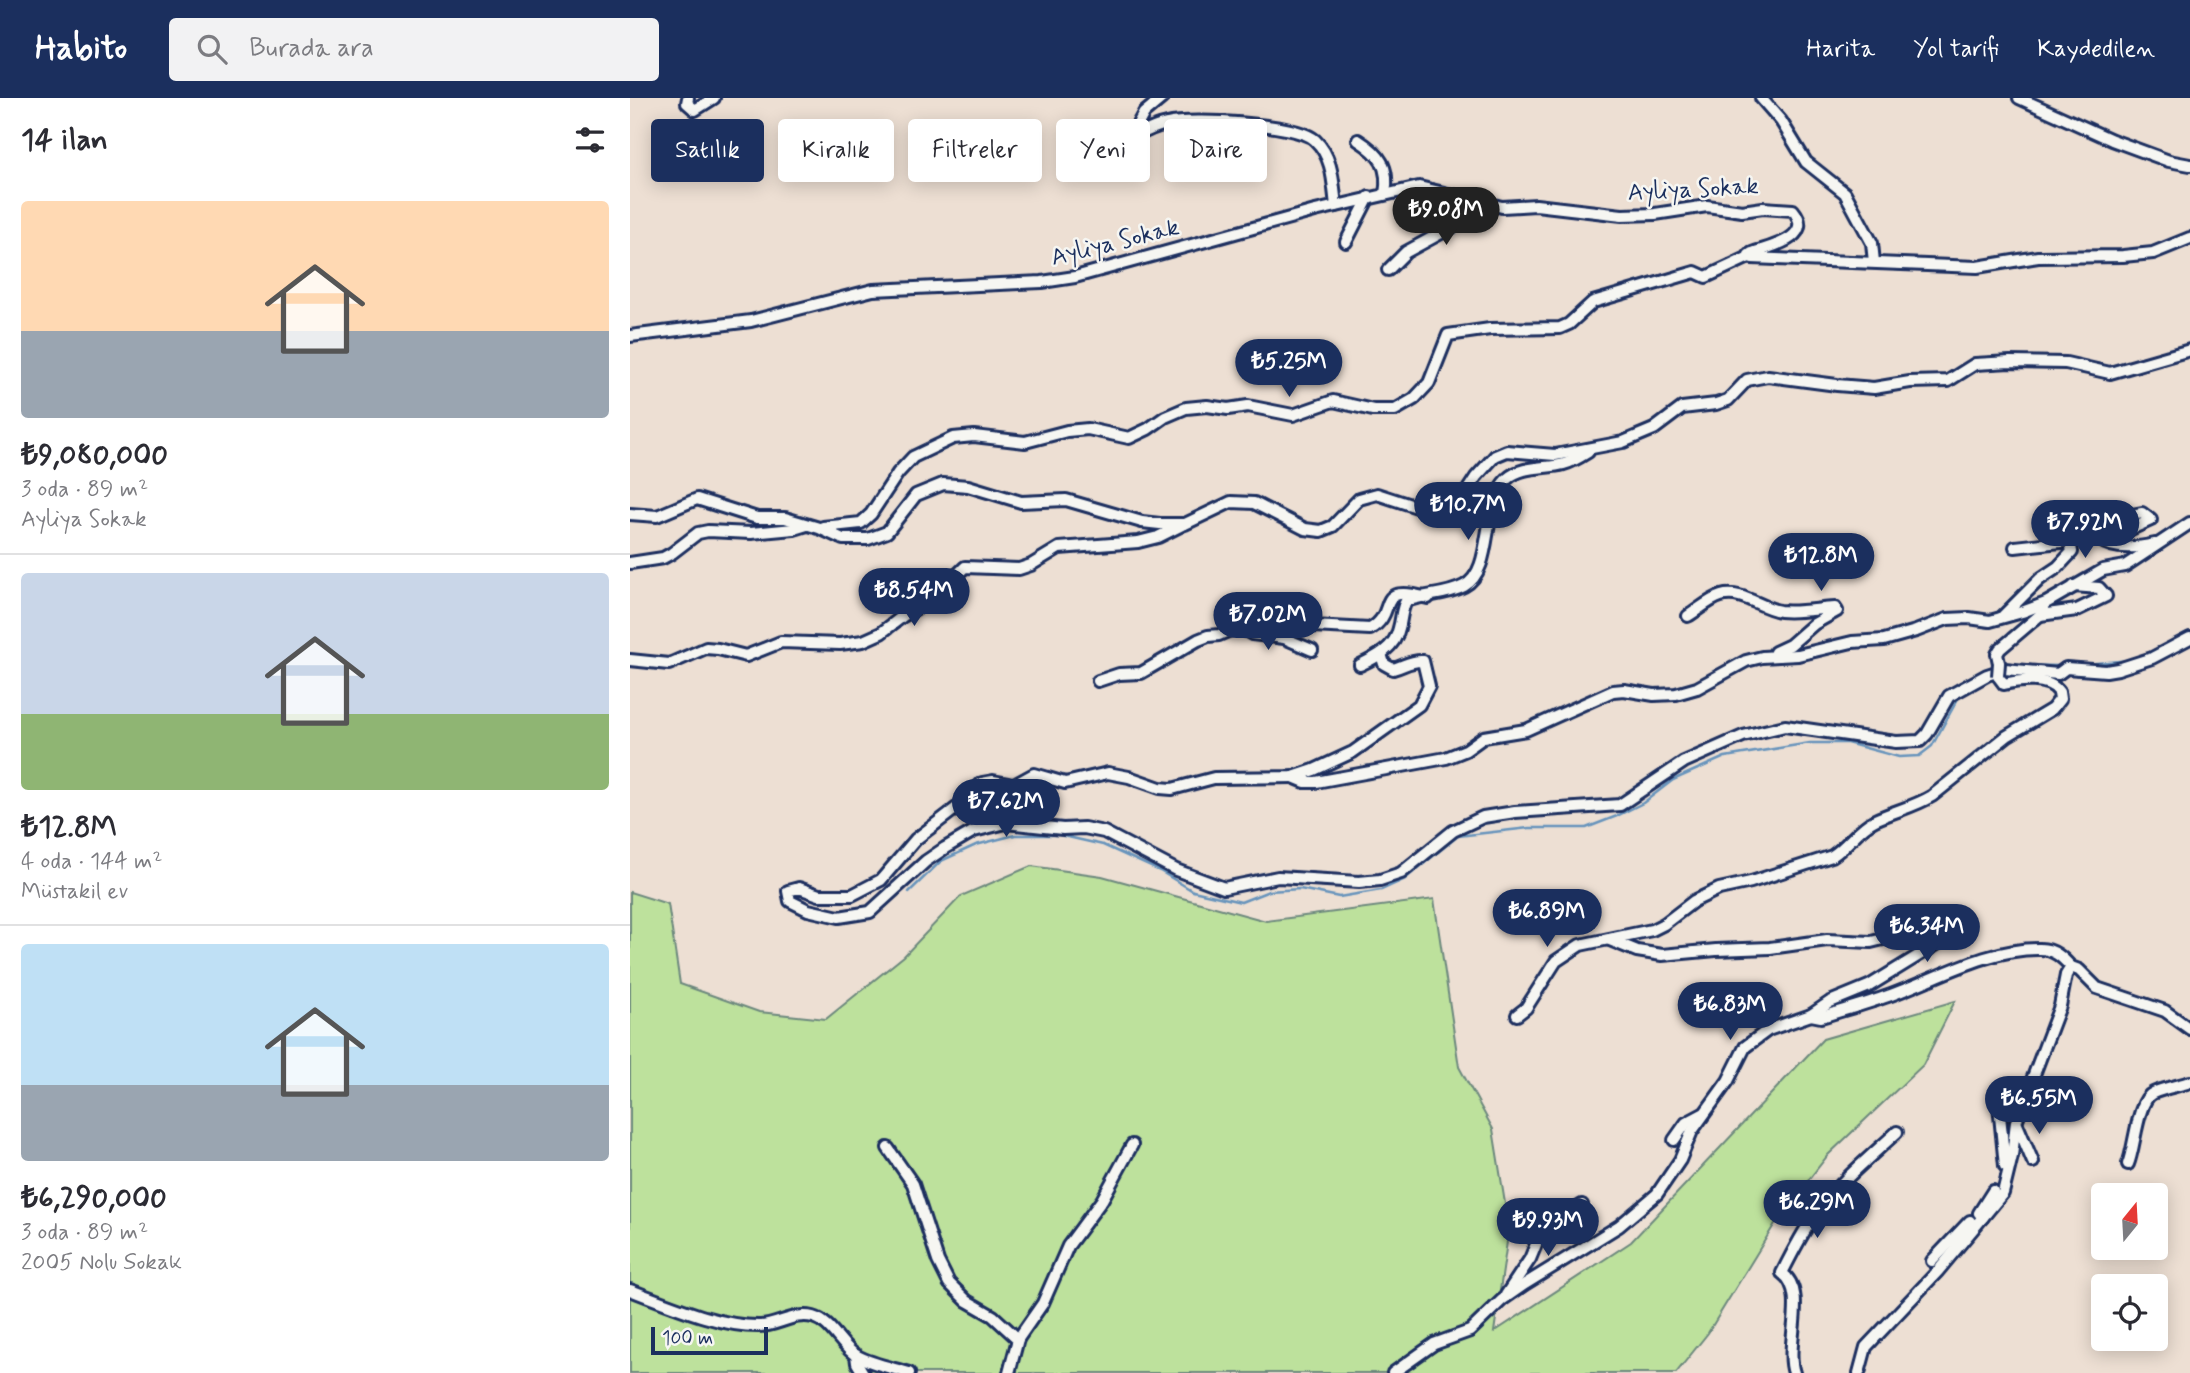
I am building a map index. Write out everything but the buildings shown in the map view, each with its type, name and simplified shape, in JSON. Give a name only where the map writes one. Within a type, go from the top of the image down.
[{"type":"street","points":[[688,98],[687,103],[695,110],[714,98]]},
{"type":"street","points":[[1162,98],[1144,113],[1133,133],[1137,136],[1169,123],[1242,123],[1299,130],[1314,138],[1331,164],[1336,205]]},
{"type":"street","points":[[1761,98],[1781,121],[1807,162],[1845,193],[1872,243],[1874,262]]},
{"type":"street","points":[[2019,98],[2112,140],[2169,161],[2190,165]]},
{"type":"street","points":[[1358,140],[1372,150],[1386,169],[1388,179],[1385,194]]},
{"type":"street","name":"Ayliya Sokak","points":[[630,336],[751,321],[873,290],[1051,282],[1336,205],[1410,188],[1429,188],[1502,207],[1536,205],[1637,216],[1707,206],[1742,211],[1763,208],[1793,210],[1798,217],[1798,228],[1791,238],[1781,245],[1752,253],[1749,257]]},
{"type":"street","points":[[1346,242],[1369,197]]},
{"type":"street","points":[[1388,270],[1406,252],[1465,220],[1486,204]]},
{"type":"street","points":[[820,528],[861,523],[871,514],[898,473],[914,457],[953,438],[974,436],[1025,442],[1067,431],[1088,429],[1129,438],[1186,408],[1207,406],[1228,409],[1248,407],[1293,415],[1333,401],[1373,410],[1395,410],[1414,399],[1430,383],[1448,335],[1490,329],[1560,328],[1569,324],[1593,302],[1695,272],[1706,276],[1749,257],[1977,267],[2038,257],[2152,253],[2190,239]]},
{"type":"street","points":[[630,660],[669,664],[706,648],[746,656],[781,642],[840,645],[863,641],[881,633],[932,599],[965,567],[1019,569],[1059,548],[1138,542],[1158,537],[1231,502],[1254,502],[1304,529],[1321,531],[1333,526],[1359,499],[1377,494],[1429,511],[1443,511],[1463,497],[1495,456],[1507,451],[1555,455],[1623,442],[1654,429],[1682,408],[1728,400],[1748,380],[1768,376],[1874,388],[1910,382],[1948,381],[1975,365],[2010,362],[2066,363],[2110,373],[2190,350]]},
{"type":"street","points":[[1360,665],[1381,654],[1395,638],[1406,601],[1456,590],[1475,579],[1480,569],[1495,499],[1505,481],[1525,470],[1568,464],[1594,449]]},
{"type":"street","points":[[630,514],[657,516],[696,499],[757,518],[785,518],[808,524],[844,539],[867,539],[887,532],[916,495],[943,484],[968,486],[1021,502],[1066,500],[1142,523],[1185,524]]},
{"type":"street","points":[[2121,517],[2143,513],[2151,520],[2099,539],[2108,546],[2141,547],[2161,542]]},
{"type":"street","points":[[1762,657],[1798,655],[1862,640],[1884,640],[1947,619],[1990,621],[2001,618],[2046,603],[2103,570],[2125,566],[2190,523]]},
{"type":"street","points":[[630,563],[663,558],[698,533],[751,533],[808,524]]},
{"type":"street","points":[[2001,618],[2072,552],[2070,541],[2015,547]]},
{"type":"street","points":[[2040,615],[2077,610],[2106,596],[2099,588],[2074,586]]},
{"type":"street","points":[[1098,681],[1119,674],[1141,673],[1198,640],[1219,635],[1249,622],[1271,627],[1293,625],[1370,629],[1380,624],[1387,604],[1394,596],[1404,591],[1428,597]]},
{"type":"street","points":[[1293,777],[1305,782],[1316,782],[1446,758],[1466,750],[1484,737],[1526,730],[1613,691],[1676,694],[1708,683],[1746,661],[1786,649],[1814,624],[1837,611],[1835,608],[1784,612],[1731,595],[1720,596],[1688,616]]},
{"type":"street","points":[[1517,1015],[1526,1008],[1556,961],[1580,945],[1652,930],[1694,901],[1719,889],[1751,883],[1832,856],[1860,830],[1874,821],[1921,803],[2007,736],[2052,709],[2060,699],[2059,691],[2052,684],[2024,681],[2004,684],[1998,676],[1997,654],[2000,649],[2040,615],[2046,603]]},
{"type":"street","points":[[1238,626],[1252,634],[1283,638],[1312,650]]},
{"type":"street","points":[[1381,654],[1384,664],[1393,669],[1404,667],[1412,661],[1423,661],[1429,686],[1419,705],[1353,752],[1334,762],[1293,777],[1214,778],[1172,789],[1108,773],[1065,783],[1034,774],[1014,785],[993,781],[982,783],[934,827],[916,839],[889,872],[872,885],[852,895],[819,895],[799,888],[788,891],[790,901],[808,910],[839,917],[870,912],[926,861],[945,848],[974,831],[1006,823],[1063,829],[1084,828],[1104,832],[1176,870],[1224,888],[1278,877],[1359,882],[1380,880],[1401,873],[1453,831],[1483,817],[1515,812],[1620,805],[1693,757],[1743,736],[1785,726],[1896,743],[1920,741],[1949,696],[1991,673],[2005,669],[2057,674],[2066,668],[2106,671],[2152,658],[2190,638]]},
{"type":"street","points":[[1393,1373],[1434,1344],[1470,1331],[1502,1300],[1619,1226],[1657,1194],[1680,1160],[1692,1131],[1728,1081],[1745,1047],[1768,1030],[1811,1015],[1830,1002],[1869,986],[1968,925],[1960,923],[1928,928],[1871,942],[1827,940],[1770,948],[1662,955],[1637,951],[1610,940]]},
{"type":"street","points":[[1811,1015],[1821,1017],[1885,997],[2010,952],[2043,948],[2079,970],[2096,988],[2165,1011],[2190,1029]]},
{"type":"street","points":[[1859,1373],[1866,1347],[1938,1271],[2003,1193],[2007,1183],[2016,1122],[2060,1006],[2066,975],[2071,967]]},
{"type":"street","points":[[2128,1164],[2133,1154],[2144,1101],[2152,1093],[2190,1082]]},
{"type":"street","points":[[1999,1105],[2007,1183]]},
{"type":"street","points":[[1674,1140],[1686,1123],[1703,1114]]},
{"type":"street","points":[[2016,1122],[2033,1161]]},
{"type":"street","points":[[1794,1373],[1790,1352],[1795,1308],[1793,1291],[1789,1278],[1782,1273],[1815,1214],[1842,1184],[1897,1132]]},
{"type":"street","points":[[1009,1373],[1018,1339],[1043,1303],[1068,1246],[1102,1200],[1132,1145]]},
{"type":"street","points":[[888,1149],[913,1184],[938,1262],[949,1283],[967,1301],[993,1316],[1018,1339]]},
{"type":"street","points":[[1983,1217],[1979,1213],[1993,1191]]},
{"type":"street","points":[[1502,1300],[1530,1259],[1539,1237],[1555,1222],[1582,1205]]},
{"type":"street","points":[[1932,1261],[1976,1214],[1983,1217]]},
{"type":"street","points":[[630,1290],[714,1319],[744,1325],[762,1327],[793,1317],[813,1317],[825,1324],[856,1355],[909,1373]]},
{"type":"street","points":[[856,1355],[863,1373]]},
{"type":"green space","points":[[1031,866],[1102,876],[1266,921],[1434,899],[1459,1067],[1493,1129],[1509,1228],[1494,1332],[1631,1242],[1823,1039],[1955,1001],[1923,1065],[1828,1155],[1776,1222],[1708,1333],[1676,1373],[630,1373],[630,892],[668,904],[680,984],[759,1012],[826,1019],[904,956],[961,896]]},
{"type":"waterway","points":[[2085,664],[2131,660]]},
{"type":"waterway","points":[[2016,665],[2061,666]]},
{"type":"waterway","points":[[909,892],[941,861],[976,845],[1015,835],[1059,835],[1103,845],[1160,871],[1193,891],[1241,902],[1269,891],[1300,889],[1339,897],[1381,890],[1405,879],[1458,836],[1529,828],[1586,828],[1643,803],[1673,780],[1725,757],[1810,743],[1847,743],[1899,757],[1919,756],[1932,746],[1960,695]]}]
